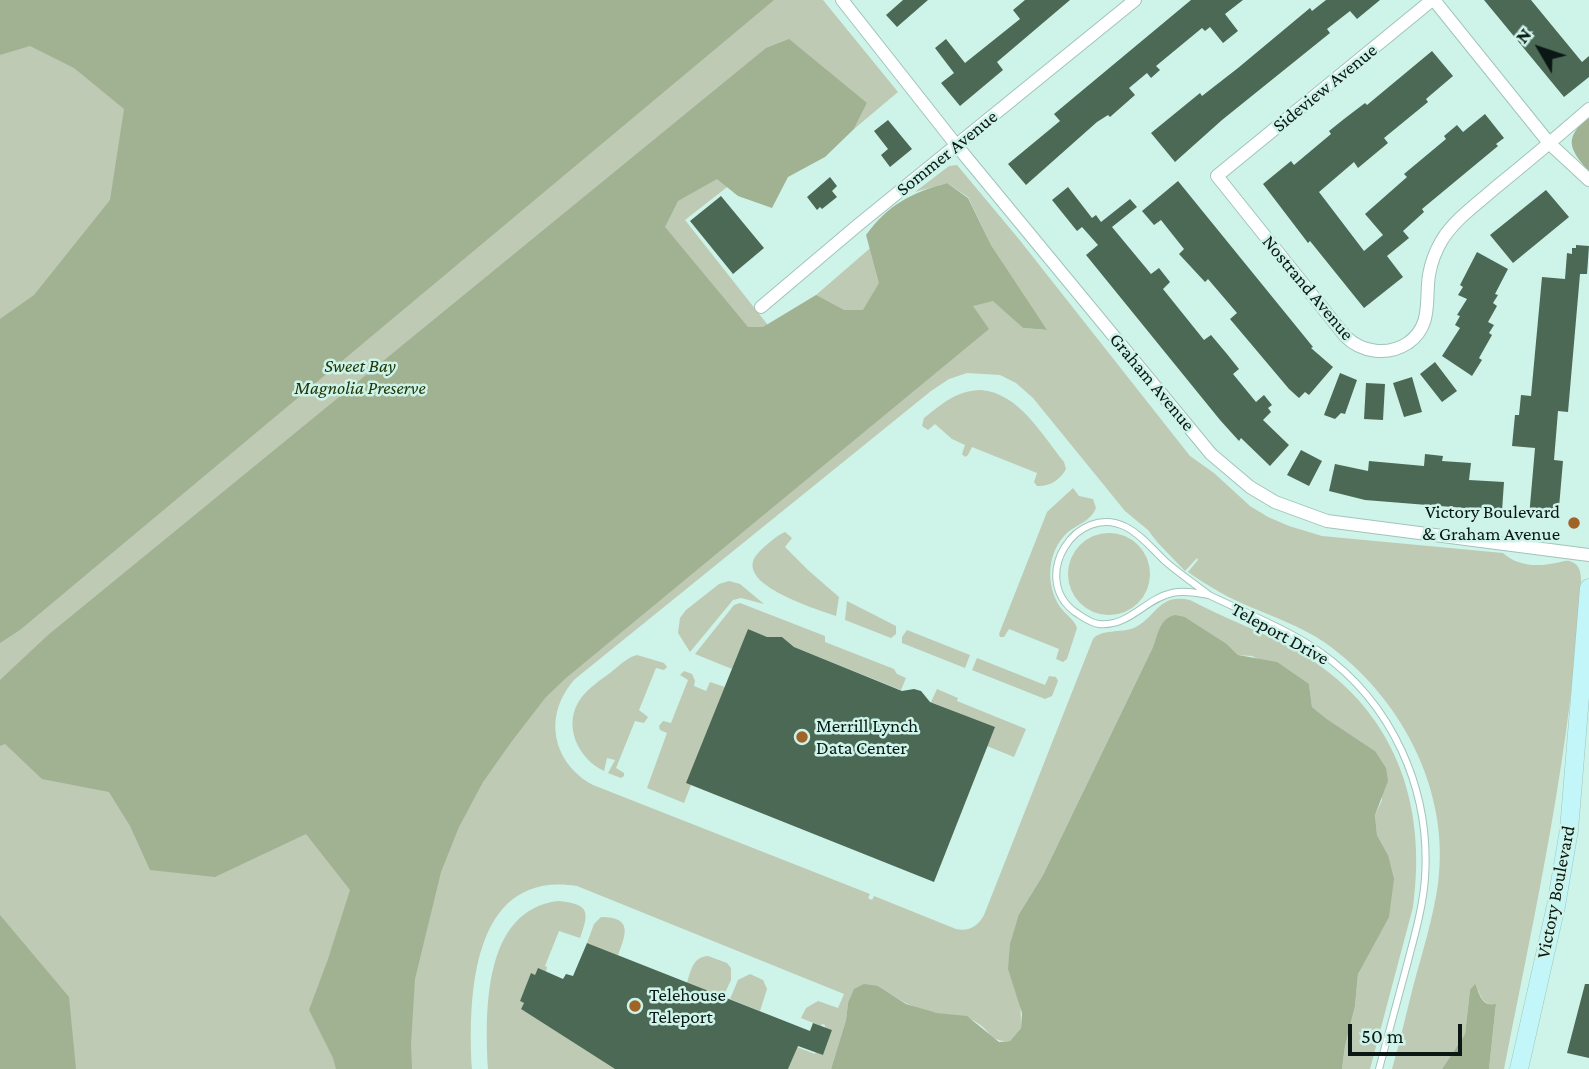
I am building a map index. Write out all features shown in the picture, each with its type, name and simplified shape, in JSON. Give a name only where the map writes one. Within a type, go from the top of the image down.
[{"type":"main road","name":"Victory Boulevard","points":[[1519,1069],[1558,893],[1584,732],[1589,588]]},
{"type":"street","name":"Sommer Avenue","points":[[761,307],[1135,0]]},
{"type":"street","points":[[1433,0],[1549,143],[1589,180]]},
{"type":"street","name":"Sideview Avenue","points":[[1217,176],[1433,0]]},
{"type":"street","name":"Graham Avenue","points":[[847,2],[957,146],[1211,454],[1250,487],[1284,506],[1327,520],[1589,555]]},
{"type":"street","name":"Nostrand Avenue","points":[[1217,176],[1345,336],[1357,346],[1381,352],[1407,343],[1422,327],[1427,315],[1429,275],[1434,257],[1454,224],[1589,109]]},
{"type":"lane","name":"Teleport Drive","points":[[1209,595],[1169,593],[1125,620],[1099,624],[1089,621],[1066,603],[1055,575],[1057,561],[1065,545],[1088,526],[1114,522],[1134,531],[1166,562],[1209,595],[1319,650],[1356,681],[1388,722],[1411,769],[1423,819],[1425,877],[1418,924],[1379,1069]]},
{"type":"green space","name":"Sweet Bay Magnolia Preserve","points":[[0,0],[823,0],[898,92],[854,129],[867,103],[800,130],[685,220],[771,329],[816,295],[905,218],[1023,328],[1046,330],[991,245],[968,197],[947,183],[915,192],[949,166],[957,165],[1190,456],[1214,473],[1250,506],[1289,526],[1322,536],[1503,553],[1515,561],[1528,564],[1568,561],[1578,567],[1581,581],[1570,704],[1540,887],[1504,1069],[1489,1069],[1496,1005],[1484,1001],[1478,990],[1470,990],[1465,1034],[1442,1069],[1392,1069],[1433,910],[1440,849],[1428,780],[1397,717],[1376,689],[1351,664],[1315,636],[1232,599],[1188,572],[1197,558],[1185,571],[1148,530],[1125,511],[1033,398],[1016,383],[1000,375],[967,373],[949,379],[931,391],[575,679],[558,707],[556,736],[560,751],[568,764],[593,785],[870,894],[868,898],[872,900],[874,896],[956,929],[969,929],[984,915],[1093,639],[1106,632],[1134,628],[1171,600],[1190,600],[1284,644],[1330,673],[1358,699],[1380,728],[1397,760],[1408,794],[1415,830],[1413,907],[1370,1069],[1342,1069],[1355,1006],[1358,974],[1388,855],[1377,835],[1375,815],[1382,800],[1375,751],[1312,707],[1309,684],[1252,656],[1238,655],[1227,644],[1185,617],[1162,624],[1043,875],[1019,914],[1021,1028],[1010,1041],[995,1038],[969,1018],[913,1006],[878,986],[848,1003],[846,1020],[831,1069],[788,1069],[797,1047],[823,1055],[832,1030],[825,1025],[801,1018],[806,1008],[818,1001],[838,1008],[844,994],[577,886],[542,886],[515,897],[496,917],[483,944],[472,1008],[472,1069],[0,1069]]},
{"type":"green space","points":[[0,0],[774,0],[20,630],[0,643],[0,319],[34,295],[110,200],[124,109],[74,68],[30,46],[0,55]]},
{"type":"green space","points":[[789,39],[867,103],[854,129],[825,157],[788,177],[772,208],[738,196],[717,179],[678,201],[665,227],[748,327],[763,327],[816,295],[844,310],[863,310],[879,283],[866,235],[883,215],[902,201],[947,183],[968,198],[991,245],[1047,330],[1023,328],[993,301],[973,306],[989,329],[546,697],[483,782],[459,827],[441,872],[415,979],[412,1069],[336,1069],[309,1010],[350,890],[306,834],[215,877],[150,870],[130,826],[109,792],[42,779],[5,744],[0,746],[0,680],[48,635],[766,48]]},
{"type":"green space","points":[[1589,116],[1589,172],[1573,149],[1572,137]]},
{"type":"green space","points":[[981,390],[1007,399],[1028,417],[1064,462],[1064,473],[1050,484],[1037,486],[1034,482],[1037,473],[972,447],[965,457],[962,454],[965,445],[952,439],[935,424],[928,430],[922,426],[924,418],[950,399],[965,392]]},
{"type":"green space","points":[[1073,488],[1079,496],[1093,499],[1096,508],[1088,519],[1068,532],[1052,558],[1050,578],[1055,598],[1077,628],[1067,659],[1063,662],[1056,659],[1059,649],[1009,629],[1004,637],[999,634],[1047,512]]},
{"type":"green space","points":[[785,532],[792,538],[785,547],[839,597],[836,616],[779,593],[755,574],[753,563],[759,552]]},
{"type":"green space","points":[[1109,533],[1125,536],[1138,545],[1147,558],[1150,574],[1147,590],[1138,603],[1125,612],[1109,615],[1093,612],[1080,603],[1071,590],[1068,574],[1071,558],[1080,545],[1093,536]]},
{"type":"green space","points":[[729,581],[740,584],[764,604],[741,598],[733,600],[690,652],[678,633],[680,618],[719,584]]},
{"type":"green space","points":[[847,601],[896,626],[896,634],[891,638],[845,620]]},
{"type":"green space","points":[[740,603],[825,636],[825,642],[894,669],[897,674],[906,678],[901,690],[794,647],[782,637],[767,637],[748,629],[732,669],[695,654],[734,605]]},
{"type":"green space","points":[[1175,615],[1185,617],[1227,644],[1238,655],[1277,662],[1309,684],[1312,707],[1375,751],[1386,768],[1388,781],[1375,815],[1377,835],[1388,855],[1394,879],[1389,917],[1358,974],[1355,1006],[1342,1069],[831,1069],[846,1020],[848,1003],[854,989],[864,984],[878,986],[906,1004],[937,1013],[967,1016],[999,1042],[1010,1041],[1021,1028],[1022,1013],[1008,969],[1010,944],[1019,914],[1043,875],[1153,647],[1160,627],[1166,619]]},
{"type":"green space","points":[[907,630],[970,655],[965,668],[902,643],[902,637]]},
{"type":"green space","points":[[637,655],[664,663],[667,667],[664,670],[656,668],[639,710],[648,717],[644,723],[635,721],[616,768],[624,773],[621,778],[608,773],[615,760],[607,758],[604,771],[586,758],[575,739],[573,719],[575,708],[588,691],[623,662]]},
{"type":"green space","points":[[977,658],[1045,685],[1049,676],[1056,677],[1058,681],[1052,696],[1045,699],[972,670]]},
{"type":"green space","points":[[684,671],[692,674],[694,686],[706,691],[710,682],[725,687],[687,783],[691,785],[684,803],[647,788],[667,733],[660,730],[659,726],[663,721],[671,723],[688,680],[680,675]]},
{"type":"green space","points":[[937,689],[958,698],[957,701],[1026,729],[1014,757],[987,746],[994,727],[931,702]]},
{"type":"green space","points":[[558,901],[576,904],[584,910],[586,915],[580,938],[559,931],[545,966],[546,972],[538,969],[535,975],[531,974],[520,1001],[524,1003],[521,1009],[615,1069],[488,1069],[489,993],[502,943],[515,923],[533,908]]},
{"type":"green space","points":[[0,915],[69,997],[76,1069],[0,1069]]},
{"type":"green space","points":[[601,917],[623,923],[625,934],[618,955],[587,943],[594,924]]},
{"type":"green space","points":[[708,956],[727,963],[731,968],[731,980],[723,997],[687,983],[696,962]]},
{"type":"green space","points":[[750,974],[763,980],[767,989],[760,1011],[730,999],[738,980]]},
{"type":"green space","points":[[1475,984],[1485,1002],[1496,1004],[1489,1069],[1442,1069],[1465,1034],[1470,990]]},
{"type":"building","points":[[903,0],[928,0],[897,27],[886,15]]},
{"type":"building","points":[[1025,0],[1070,0],[997,62],[1003,70],[960,106],[941,83],[954,73],[935,48],[946,39],[965,63],[1020,19],[1013,10]]},
{"type":"building","points":[[1191,0],[1243,0],[1225,14],[1238,31],[1223,43],[1210,27],[1205,31],[1202,28],[1156,66],[1160,70],[1151,78],[1147,73],[1129,88],[1135,95],[1110,117],[1108,115],[1097,122],[1026,185],[1008,164],[1060,121],[1054,114]]},
{"type":"building","points":[[1326,0],[1380,0],[1357,19],[1350,11],[1327,29],[1330,33],[1222,120],[1175,162],[1151,133],[1200,93],[1202,96],[1238,68],[1310,8],[1312,11]]},
{"type":"building","points":[[1484,0],[1531,0],[1582,62],[1589,56],[1589,77],[1564,97]]},
{"type":"building","points":[[1432,51],[1453,76],[1426,99],[1428,102],[1384,138],[1388,143],[1358,168],[1354,162],[1319,192],[1364,251],[1383,235],[1365,214],[1407,177],[1404,174],[1446,139],[1444,136],[1457,125],[1463,132],[1485,114],[1504,138],[1496,144],[1498,146],[1422,209],[1424,212],[1403,231],[1409,238],[1387,256],[1403,277],[1364,308],[1310,241],[1308,243],[1263,184],[1291,161],[1294,165],[1331,134],[1329,131],[1365,103],[1367,105]]},
{"type":"building","points":[[888,120],[912,149],[890,167],[881,155],[888,149],[874,131]]},
{"type":"building","points":[[830,177],[837,186],[832,191],[837,197],[817,210],[807,197]]},
{"type":"building","points":[[1178,181],[1313,347],[1311,348],[1333,367],[1309,395],[1305,392],[1299,398],[1289,389],[1230,319],[1237,313],[1208,279],[1205,282],[1179,254],[1184,249],[1161,220],[1154,225],[1142,211]]},
{"type":"building","points":[[1068,187],[1092,218],[1096,215],[1101,222],[1130,199],[1137,207],[1112,227],[1151,274],[1159,268],[1170,282],[1163,289],[1204,340],[1211,335],[1227,354],[1239,369],[1233,374],[1256,402],[1264,395],[1272,405],[1268,408],[1271,412],[1263,420],[1289,445],[1270,466],[1241,438],[1239,441],[1220,420],[1086,255],[1098,245],[1082,227],[1077,231],[1052,200]]},
{"type":"building","points":[[1546,190],[1569,217],[1513,263],[1490,235]]},
{"type":"building","points":[[721,196],[764,248],[733,274],[690,221]]},
{"type":"building","points":[[1576,245],[1589,246],[1587,274],[1580,274],[1568,412],[1558,411],[1554,460],[1563,461],[1558,519],[1529,517],[1535,448],[1512,446],[1515,415],[1519,415],[1521,395],[1531,396],[1542,277],[1565,279],[1567,253],[1572,254],[1572,248],[1576,248]]},
{"type":"building","points":[[1477,252],[1508,269],[1495,294],[1498,295],[1493,303],[1497,306],[1488,322],[1494,325],[1489,333],[1492,335],[1472,376],[1442,356],[1460,328],[1455,325],[1460,316],[1457,315],[1467,299],[1458,295],[1463,287],[1460,285]]},
{"type":"building","points":[[1435,362],[1457,391],[1442,402],[1420,374]]},
{"type":"building","points":[[1340,373],[1357,380],[1345,414],[1341,413],[1335,419],[1324,415]]},
{"type":"building","points":[[1412,377],[1422,412],[1404,417],[1393,383]]},
{"type":"building","points":[[1366,383],[1385,384],[1383,420],[1364,419]]},
{"type":"building","points":[[1301,450],[1322,461],[1309,486],[1287,475]]},
{"type":"building","points":[[1425,454],[1443,456],[1442,461],[1471,463],[1469,480],[1504,482],[1502,511],[1365,500],[1329,491],[1335,464],[1368,471],[1369,461],[1424,466]]},
{"type":"building","name":"Merrill Lynch Data Center","points":[[748,629],[767,637],[782,637],[794,647],[902,691],[921,691],[930,702],[995,727],[934,882],[686,783]]},
{"type":"building","name":"Telehouse Teleport","points":[[587,943],[810,1031],[813,1023],[832,1030],[823,1055],[798,1046],[788,1069],[615,1069],[521,1009],[524,1003],[520,1001],[531,973],[535,975],[538,968],[563,979],[566,974],[573,976]]},
{"type":"building","points":[[1585,984],[1589,984],[1589,1058],[1567,1053]]},
{"type":"place","name":"Victory Boulevard & Graham Avenue","points":[[1574,523]]},
{"type":"place","name":"Merrill Lynch Data Center","points":[[802,737]]},
{"type":"place","name":"Telehouse Teleport","points":[[635,1006]]}]
